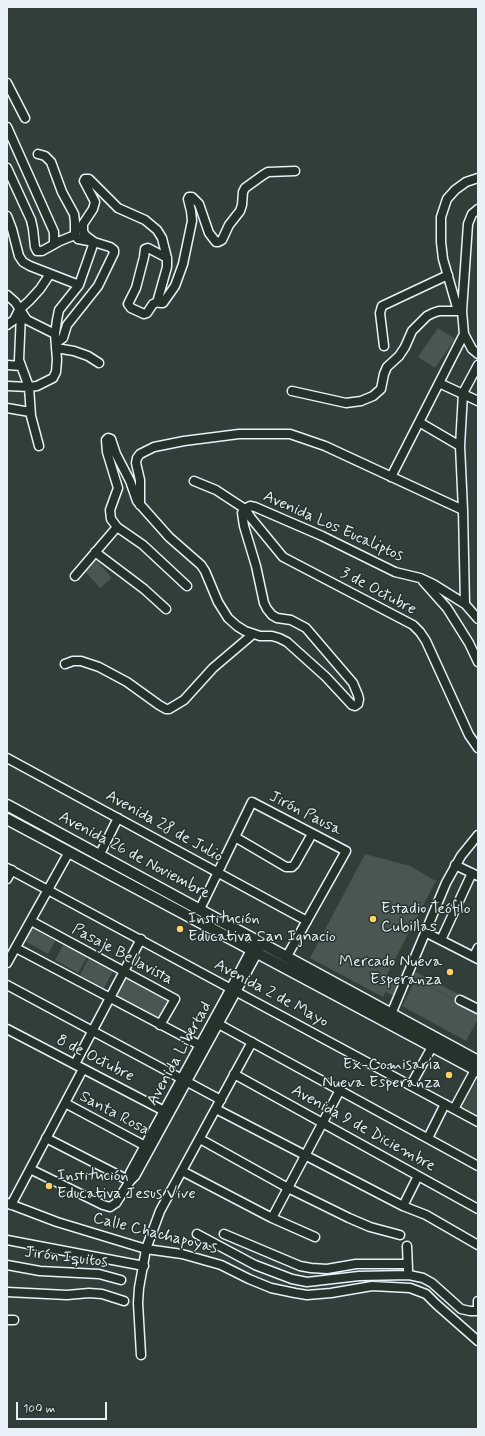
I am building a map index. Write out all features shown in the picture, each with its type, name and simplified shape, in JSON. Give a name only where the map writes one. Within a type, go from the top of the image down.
[{"type":"main road","name":"Avenida 26 de Noviembre","points":[[7,805],[287,956],[389,1018],[477,1067]]},
{"type":"main road","name":"Avenida 26 de Noviembre","points":[[7,819],[254,952],[389,1018],[432,1047],[477,1067]]},
{"type":"street","points":[[7,83],[10,95],[25,118]]},
{"type":"street","points":[[7,127],[52,227],[54,232],[54,244]]},
{"type":"street","points":[[38,154],[45,156],[51,162],[62,192],[74,214],[75,235],[78,239],[94,242],[110,247],[114,250],[114,253],[98,286],[67,325],[63,338],[56,342]]},
{"type":"street","points":[[7,168],[31,220],[35,247],[37,251],[42,251],[75,235]]},
{"type":"street","points":[[167,258],[148,248],[145,249],[136,288],[128,304],[131,308],[145,314],[149,312],[153,304],[158,302],[164,303],[175,286],[183,264],[192,221],[188,199],[189,197],[192,196],[199,204],[209,234],[216,242],[218,242],[222,240],[229,225],[240,211],[245,188],[268,172],[295,171]]},
{"type":"street","points":[[478,178],[466,182],[455,190],[447,200],[441,217],[443,259],[460,311],[464,334],[472,349],[478,354]]},
{"type":"street","points":[[94,242],[83,232],[83,224],[93,209],[95,202],[84,181],[85,179],[89,179],[118,208],[145,220],[157,230],[162,238],[167,258],[167,267],[158,302]]},
{"type":"street","points":[[460,311],[468,224],[472,214],[478,209]]},
{"type":"street","points":[[7,216],[19,256],[23,262],[79,285]]},
{"type":"street","points":[[7,386],[37,386],[53,378],[56,372],[57,320],[60,310],[79,285],[94,242]]},
{"type":"street","points":[[7,325],[14,320],[50,274]]},
{"type":"street","points":[[384,346],[380,313],[382,306],[448,275]]},
{"type":"street","points":[[7,295],[15,302],[27,320],[56,342],[88,356],[99,363]]},
{"type":"street","points":[[20,311],[19,348],[21,366],[29,387],[30,412],[39,446]]},
{"type":"street","points":[[292,391],[346,403],[354,403],[367,398],[381,389],[387,367],[399,356],[412,331],[420,322],[433,312],[460,311]]},
{"type":"street","points":[[391,477],[464,334]]},
{"type":"street","points":[[7,365],[21,366]]},
{"type":"street","points":[[465,604],[460,446],[463,393],[478,365]]},
{"type":"street","points":[[439,382],[478,401]]},
{"type":"street","points":[[7,408],[30,412]]},
{"type":"street","points":[[419,422],[460,446]]},
{"type":"street","points":[[140,506],[140,480],[136,463],[137,458],[140,454],[154,447],[184,441],[232,435],[290,434],[325,446],[463,510]]},
{"type":"street","points":[[187,586],[143,545],[117,527],[113,522],[110,514],[118,488],[107,452],[106,440],[108,438],[111,439],[116,454],[130,481],[140,506],[169,537],[205,571],[221,607],[228,618],[237,626],[253,634],[260,636],[272,636],[287,642],[326,677],[352,705],[356,706],[358,704],[358,694],[352,683],[306,628],[291,620],[277,618],[267,609],[264,603],[256,566],[244,526],[242,513],[245,509]]},
{"type":"street","name":"Avenida Los Eucaliptos","points":[[194,481],[216,490],[245,509],[250,506],[256,507],[322,536],[394,572],[420,578],[433,584],[465,604],[478,618]]},
{"type":"street","name":"3 de Octubre","points":[[245,509],[283,557],[413,625],[420,632],[426,641],[469,735],[478,748]]},
{"type":"street","points":[[75,576],[117,527]]},
{"type":"street","points":[[95,552],[144,589],[166,609]]},
{"type":"street","points":[[420,578],[447,608],[469,643],[478,662]]},
{"type":"street","points":[[65,664],[73,661],[81,661],[99,667],[114,674],[159,705],[169,709],[184,700],[212,668],[253,634]]},
{"type":"street","name":"Avenida 28 de Julio","points":[[7,758],[307,921]]},
{"type":"street","name":"Jirón Pausa","points":[[235,837],[252,802],[346,851],[307,921]]},
{"type":"street","points":[[100,854],[118,818]]},
{"type":"street","points":[[200,909],[235,837],[286,867],[292,867],[312,834]]},
{"type":"street","points":[[389,1018],[455,865],[468,846],[478,835]]},
{"type":"street","points":[[7,963],[69,852]]},
{"type":"street","points":[[441,940],[475,874],[455,865]]},
{"type":"street","points":[[7,879],[9,869]]},
{"type":"street","name":"Avenida 2 de Mayo","points":[[9,869],[478,1122]]},
{"type":"street","name":"Pasaje Bellavista","points":[[31,921],[175,999],[160,1025]]},
{"type":"street","points":[[287,956],[307,921]]},
{"type":"street","points":[[425,932],[476,958],[478,948]]},
{"type":"street","points":[[75,1064],[141,939]]},
{"type":"street","name":"Avenida Libertad","points":[[30,1169],[108,1207],[114,1205],[130,1181],[130,1173],[147,1148],[185,1080],[259,942]]},
{"type":"street","points":[[16,948],[202,1047]]},
{"type":"street","points":[[7,986],[93,1030],[221,1100]]},
{"type":"street","points":[[460,1000],[478,1009]]},
{"type":"street","points":[[216,1023],[478,1166]]},
{"type":"street","name":"8 de Octubre","points":[[7,1030],[167,1112]]},
{"type":"street","points":[[141,1355],[138,1303],[139,1288],[146,1249],[160,1211],[252,1042]]},
{"type":"street","points":[[411,1085],[432,1047]]},
{"type":"street","points":[[454,1109],[477,1067]]},
{"type":"street","points":[[9,1204],[30,1169],[83,1069]]},
{"type":"street","name":"Avenida 9 de Diciembre","points":[[234,1074],[478,1209]]},
{"type":"street","points":[[272,1218],[340,1090]]},
{"type":"street","name":"Santa Rosa","points":[[65,1103],[147,1148]]},
{"type":"street","points":[[428,1138],[444,1104]]},
{"type":"street","points":[[216,1108],[305,1156],[403,1206],[426,1215],[478,1245]]},
{"type":"street","points":[[46,1138],[130,1181]]},
{"type":"street","points":[[200,1139],[288,1188],[349,1218],[370,1227],[400,1235]]},
{"type":"street","points":[[182,1171],[272,1218],[315,1237]]},
{"type":"street","points":[[403,1206],[418,1176]]},
{"type":"street","name":"Calle Chachapoyas","points":[[9,1204],[57,1222],[146,1249],[182,1254],[221,1265],[271,1288],[307,1295],[331,1293],[372,1286],[410,1288],[426,1294],[478,1341]]},
{"type":"street","points":[[198,1234],[255,1265],[292,1279],[307,1282],[359,1276],[409,1276],[423,1278],[432,1283],[461,1309],[470,1311],[478,1310],[478,1301]]},
{"type":"street","points":[[224,1234],[300,1266],[311,1268],[327,1269],[356,1264],[408,1264]]},
{"type":"street","points":[[7,1240],[144,1266]]},
{"type":"street","points":[[407,1246],[409,1276]]},
{"type":"street","name":"Jirón Iquitos","points":[[7,1265],[40,1271],[99,1274],[121,1280]]},
{"type":"street","points":[[7,1292],[67,1295],[89,1293],[102,1294],[124,1301]]},
{"type":"shaded area","points":[[438,328],[455,339],[435,368],[418,357]]},
{"type":"shaded area","points":[[95,559],[112,578],[100,588],[83,569]]},
{"type":"shaded area","points":[[7,810],[254,943],[252,946],[7,814]]},
{"type":"shaded area","name":"Estadio Teófilo Cubillas","points":[[365,854],[410,866],[436,881],[386,976],[401,984],[394,996],[386,992],[383,997],[310,958]]},
{"type":"shaded area","points":[[32,928],[55,941],[48,954],[25,941]]},
{"type":"shaded area","points":[[64,944],[87,957],[78,973],[55,960]]},
{"type":"shaded area","points":[[89,958],[113,971],[104,988],[80,975]]},
{"type":"shaded area","points":[[414,971],[460,995],[457,1001],[411,976]]},
{"type":"shaded area","points":[[123,975],[172,1001],[160,1021],[112,996]]},
{"type":"shaded area","points":[[416,979],[478,1013],[478,1019],[466,1041],[402,1006]]},
{"type":"shaded area","points":[[471,1080],[478,1084],[478,1119],[457,1106]]},
{"type":"place","name":"Estadio Teófilo Cubillas","points":[[373,919]]},
{"type":"place","name":"Institución Educativa San Ignacio","points":[[180,929]]},
{"type":"place","name":"Mercado Nueva Esperanza","points":[[450,972]]},
{"type":"place","name":"Ex-Comisaría Nueva Esperanza","points":[[449,1075]]},
{"type":"place","name":"Institución Educativa Jesus Vive","points":[[49,1186]]}]
